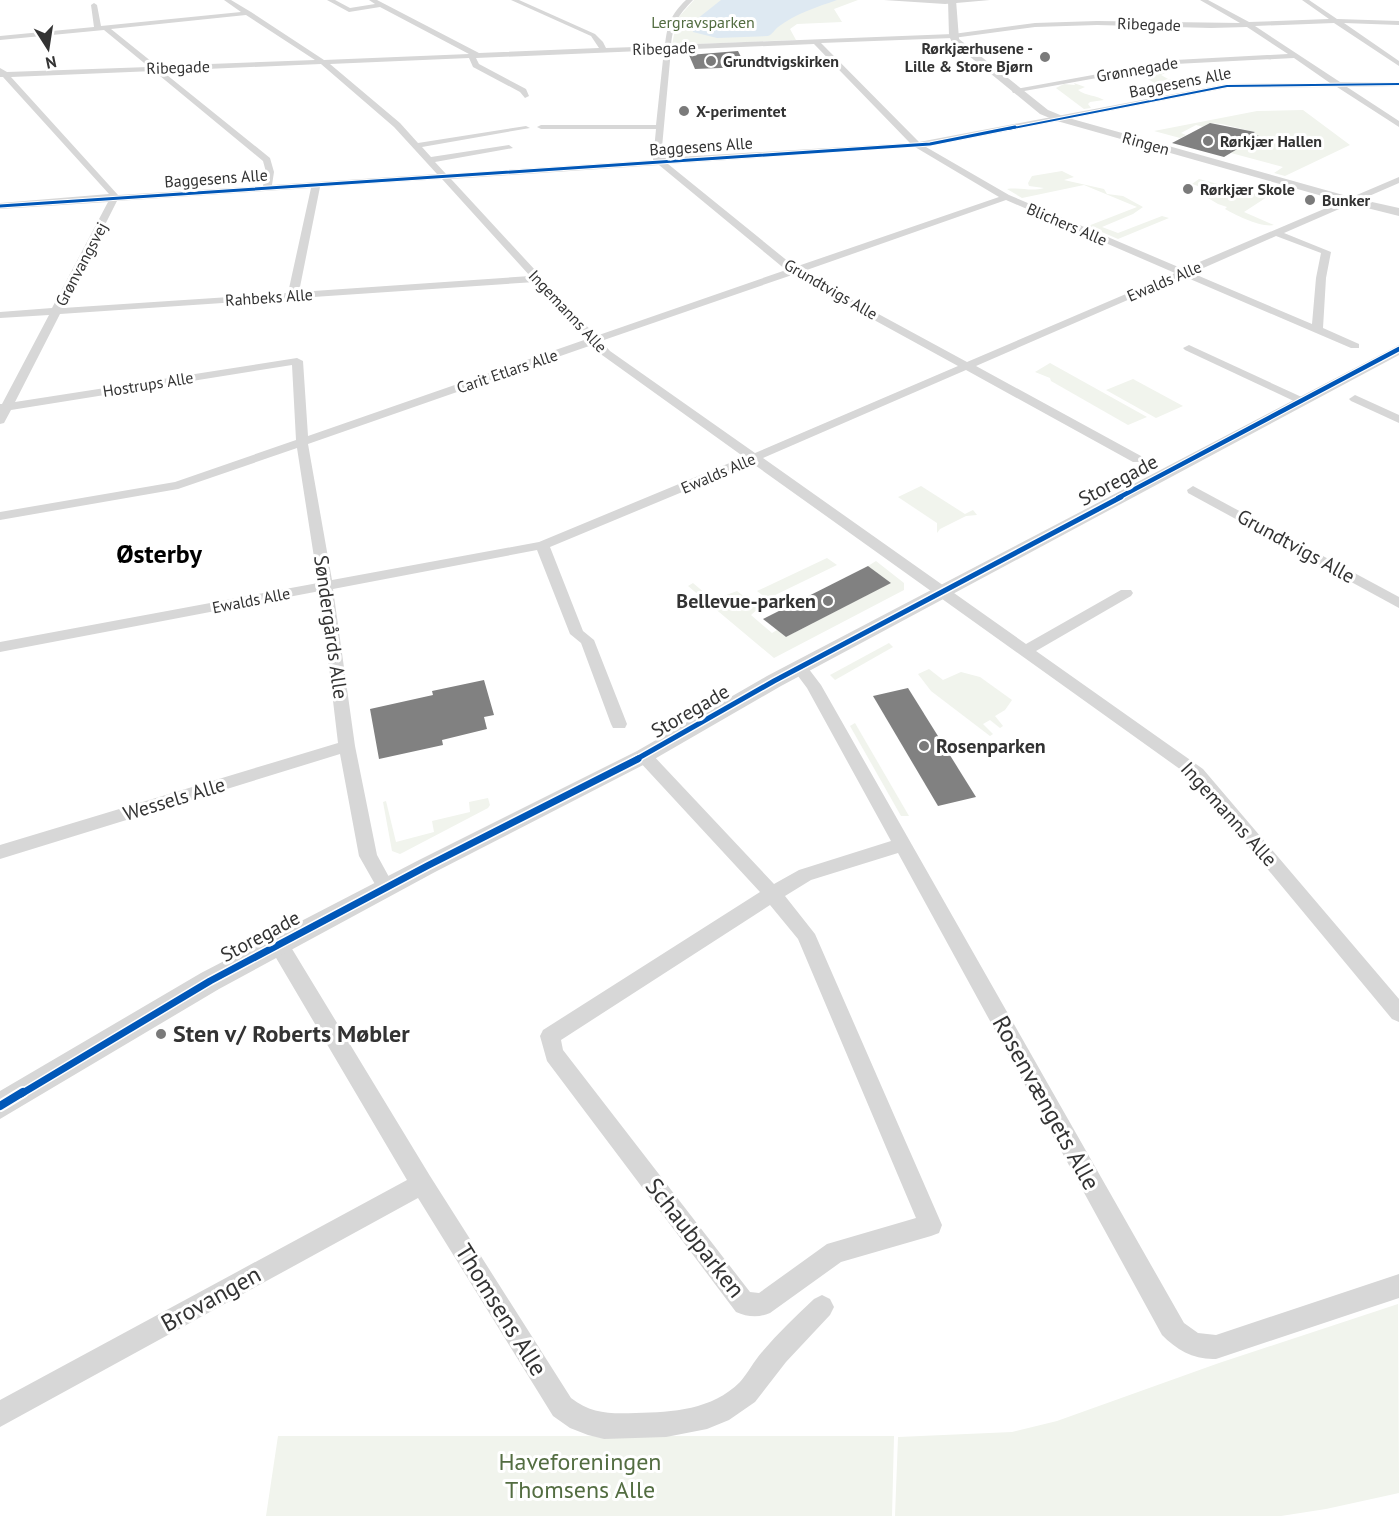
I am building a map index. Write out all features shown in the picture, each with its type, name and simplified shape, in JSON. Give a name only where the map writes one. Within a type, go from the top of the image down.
[{"type":"street","name":"Ingemanns Alle","points":[[227,0],[323,62],[396,123],[606,353],[1197,773],[1399,1013]]},
{"type":"street","points":[[330,0],[349,10],[381,4]]},
{"type":"street","points":[[372,0],[475,56],[476,65],[523,91],[525,96]]},
{"type":"street","points":[[514,0],[593,35],[601,43],[603,50]]},
{"type":"street","points":[[661,162],[657,159],[658,127],[670,25],[677,12],[690,0]]},
{"type":"street","points":[[887,0],[987,0]]},
{"type":"street","points":[[1203,0],[1249,25],[1399,125]]},
{"type":"street","points":[[1305,0],[1399,64]]},
{"type":"street","points":[[952,1],[952,36]]},
{"type":"street","points":[[94,5],[102,28],[155,68],[267,160],[270,172],[267,188]]},
{"type":"street","points":[[0,38],[249,13]]},
{"type":"street","name":"Ribegade","points":[[2,73],[952,36],[1035,26],[1091,23],[1249,25],[1337,21],[1399,23]]},
{"type":"street","name":"Ringen","points":[[952,36],[1016,91],[1044,112],[1061,119],[1351,201],[1399,212]]},
{"type":"street","name":"Blichers Alle","points":[[816,42],[917,145],[1006,197],[1355,346]]},
{"type":"street","name":"Grønnegade","points":[[1016,91],[1175,62],[1294,56]]},
{"type":"street","name":"Grønvangsvej","points":[[0,420],[3,407],[114,199],[114,192],[2,73]]},
{"type":"street","name":"Baggesens Alle","points":[[0,206],[917,145],[1227,86],[1399,84]]},
{"type":"street","points":[[541,127],[658,127]]},
{"type":"street","points":[[418,145],[526,128]]},
{"type":"street","points":[[431,160],[509,148]]},
{"type":"street","name":"Grundtvigs Alle","points":[[661,162],[793,271],[1137,459]]},
{"type":"street","name":"Ewalds Alle","points":[[0,647],[542,545],[755,457],[1399,180]]},
{"type":"street","points":[[293,296],[316,186]]},
{"type":"street","name":"Carit Etlars Alle","points":[[0,516],[177,485],[1006,197]]},
{"type":"street","points":[[1276,233],[1326,252],[1321,278],[1317,330]]},
{"type":"street","name":"Rahbeks Alle","points":[[0,315],[537,279]]},
{"type":"street","points":[[1189,348],[1302,401]]},
{"type":"street","name":"Storegade","points":[[0,1106],[210,981],[644,756],[800,668],[1399,349]]},
{"type":"street","name":"Hostrups Alle","points":[[3,407],[297,361]]},
{"type":"street","name":"Søndergårds Alle","points":[[297,361],[302,443],[326,586],[347,746],[368,856],[386,888]]},
{"type":"street","points":[[1355,399],[1399,419]]},
{"type":"street","name":"Grundtvigs Alle","points":[[1193,490],[1399,603]]},
{"type":"street","points":[[542,545],[577,634],[587,640],[619,724]]},
{"type":"street","points":[[1027,650],[1126,593]]},
{"type":"street","name":"Rosenvængets Alle","points":[[800,668],[813,684],[1178,1335],[1197,1346],[1216,1347],[1399,1286]]},
{"type":"street","name":"Wessels Alle","points":[[0,852],[347,746]]},
{"type":"street","name":"Schaubparken","points":[[644,756],[774,893],[806,934],[931,1225],[835,1252],[762,1305],[744,1304],[554,1054],[550,1036],[774,893],[805,875],[902,845]]},
{"type":"street","name":"Thomsens Alle","points":[[279,945],[422,1184],[562,1407],[577,1420],[600,1426],[665,1426],[696,1422],[716,1413],[748,1392],[769,1361],[822,1307]]},
{"type":"street","name":"Brovangen","points":[[0,1414],[422,1184]]},
{"type":"green space","name":"Lergravsparken","points":[[694,0],[858,0],[834,9],[842,22],[797,24],[790,29],[796,40],[672,45],[677,19]]},
{"type":"green space","points":[[1155,68],[1167,72],[1161,75],[1168,79],[1186,84],[1175,85],[1177,89],[1169,92],[1138,73],[1146,69],[1157,70]]},
{"type":"green space","points":[[1074,83],[1085,87],[1078,90],[1081,92],[1104,100],[1090,102],[1088,104],[1091,108],[1084,109],[1056,88],[1064,84],[1075,85]]},
{"type":"green space","points":[[1303,110],[1350,145],[1285,176],[1274,173],[1283,167],[1231,153],[1248,137],[1254,139],[1258,137],[1252,134],[1254,132],[1210,123],[1204,127],[1196,125],[1181,133],[1186,135],[1180,138],[1154,131],[1257,111]]},
{"type":"green space","points":[[1062,171],[1074,177],[1064,180],[1104,189],[1107,194],[1123,196],[1143,207],[1133,214],[1102,227],[1118,233],[1162,216],[1169,218],[1118,239],[1088,226],[1137,207],[1084,185],[1022,198],[1007,189],[1044,188],[1029,186],[1028,183],[1032,176]]},
{"type":"green space","points":[[1199,179],[1267,197],[1244,212],[1274,225],[1256,223],[1225,209],[1227,207],[1198,192],[1207,189],[1192,184]]},
{"type":"green space","points":[[1050,363],[1147,417],[1128,425],[1051,381],[1050,378],[1035,372]]},
{"type":"green space","points":[[1133,379],[1183,406],[1156,418],[1106,390]]},
{"type":"green space","points":[[921,486],[965,514],[973,510],[977,515],[966,516],[940,529],[937,533],[937,523],[898,497]]},
{"type":"green space","points":[[827,558],[837,565],[767,599],[757,591]]},
{"type":"green space","points":[[876,561],[904,583],[904,590],[774,658],[688,586],[693,583],[713,600],[737,591],[759,608],[751,615],[772,633],[777,630],[786,637],[890,583],[868,566]]},
{"type":"green space","points":[[889,643],[893,647],[835,680],[830,675]]},
{"type":"green space","points":[[929,669],[943,680],[961,672],[980,677],[1012,700],[1005,710],[995,716],[1003,726],[1000,728],[990,720],[983,724],[993,734],[990,736],[931,691],[918,674]]},
{"type":"green space","points":[[855,723],[909,816],[901,816],[850,726]]},
{"type":"green space","points":[[488,798],[490,805],[488,808],[400,854],[392,851],[383,802],[386,801],[396,842],[434,832],[432,821],[470,812],[469,802]]},
{"type":"green space","points":[[1398,1304],[1399,1493],[1281,1516],[895,1516],[898,1437],[1012,1432],[1057,1421],[1219,1363]]},
{"type":"green space","name":"Haveforeningen Thomsens Alle","points":[[278,1436],[894,1436],[892,1516],[266,1516]]},
{"type":"shaded area","points":[[721,0],[837,0],[792,18],[768,36],[717,38],[693,32],[692,23]]},
{"type":"building","name":"Grundtvigskirken","points":[[738,51],[746,67],[695,69],[689,55]]},
{"type":"building","name":"Rørkjær Hallen","points":[[1210,123],[1255,132],[1252,134],[1259,136],[1224,157],[1172,143]]},
{"type":"building","name":"Bellevue-parken","points":[[868,566],[891,583],[786,637],[763,619]]},
{"type":"building","points":[[484,680],[494,715],[484,717],[487,729],[442,740],[443,745],[379,759],[370,709],[433,695],[432,691]]},
{"type":"building","name":"Rosenparken","points":[[908,688],[976,797],[938,806],[873,696]]},
{"type":"cycle path","points":[[0,206],[930,144],[1227,86],[1399,84]]},
{"type":"cycle path","points":[[0,1106],[210,981],[427,866],[644,756],[774,681],[1399,349]]},
{"type":"place","name":"Rørkjærhusene - Lille & Store Bjørn","points":[[1045,57]]},
{"type":"place","name":"Grundtvigskirken","points":[[711,61]]},
{"type":"place","name":"X-perimentet","points":[[684,111]]},
{"type":"place","name":"Rørkjær Hallen","points":[[1208,141]]},
{"type":"place","name":"Rørkjær Skole","points":[[1188,189]]},
{"type":"place","name":"Bunker","points":[[1310,200]]},
{"type":"place","name":"Bellevue-parken","points":[[828,601]]},
{"type":"place","name":"Rosenparken","points":[[924,746]]},
{"type":"place","name":"Sten v/ Roberts Møbler","points":[[161,1034]]},
{"type":"district","name":"Østerby","points":[[159,554]]}]
